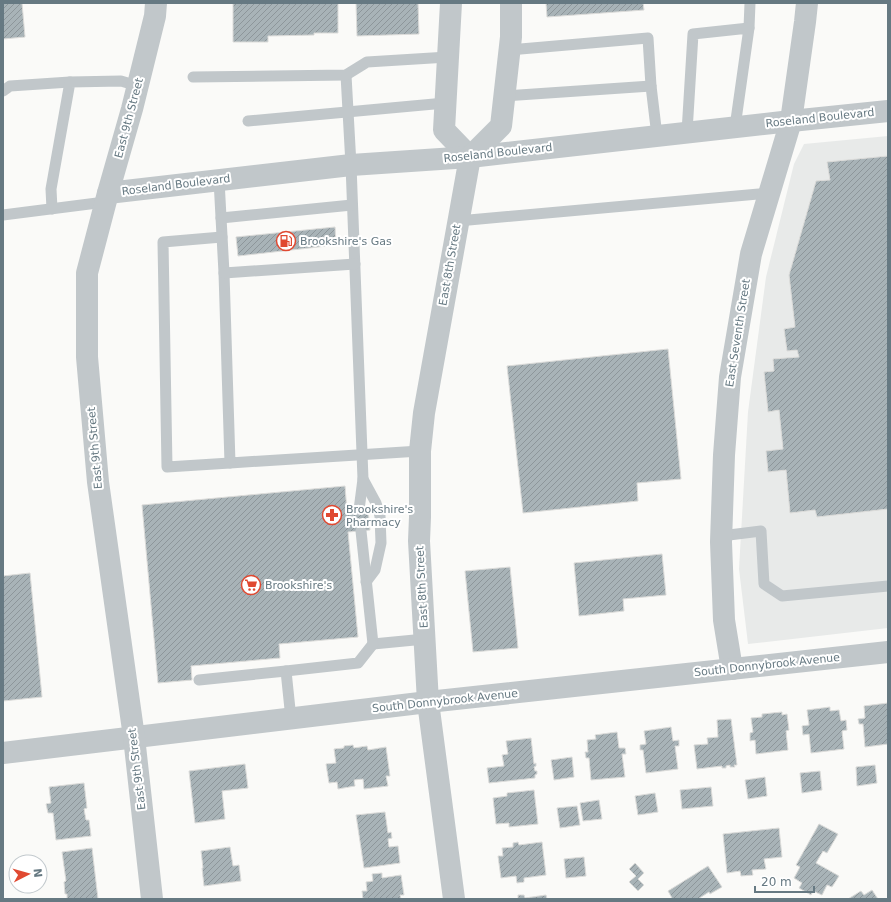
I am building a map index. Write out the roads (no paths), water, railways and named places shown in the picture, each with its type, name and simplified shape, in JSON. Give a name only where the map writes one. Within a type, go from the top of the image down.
[{"type":"street","name":"East 9th Street","points":[[152,899],[134,737],[98,482],[87,357],[87,272],[138,86],[155,16],[156,3]]},
{"type":"street","points":[[451,3],[444,130],[470,157],[501,126],[511,37],[511,3]]},
{"type":"street","name":"East Seventh Street","points":[[732,669],[724,620],[721,536],[724,455],[730,377],[751,254],[791,121],[807,3]]},
{"type":"street","name":"Roseland Boulevard","points":[[107,198],[219,180],[351,165],[470,157],[888,111]]},
{"type":"street","name":"East 8th Street","points":[[454,899],[428,702],[419,542],[420,451],[424,413],[470,157]]},
{"type":"street","name":"South Donnybrook Avenue","points":[[3,753],[428,702],[888,652]]},
{"type":"lane","points":[[735,127],[749,28],[750,3]]},
{"type":"lane","points":[[687,132],[694,34],[749,28]]},
{"type":"lane","points":[[509,50],[648,38],[651,86],[657,136]]},
{"type":"lane","points":[[193,77],[346,75],[367,62],[448,57]]},
{"type":"lane","points":[[346,75],[351,165],[363,479],[359,510]]},
{"type":"lane","points":[[3,91],[10,86],[70,82],[121,81],[138,86]]},
{"type":"lane","points":[[52,209],[51,189],[70,82]]},
{"type":"lane","points":[[504,96],[651,86]]},
{"type":"lane","points":[[248,121],[445,103]]},
{"type":"lane","points":[[219,180],[224,273],[230,463]]},
{"type":"lane","points":[[458,221],[769,193]]},
{"type":"lane","points":[[3,215],[52,209],[107,198]]},
{"type":"lane","points":[[221,218],[352,205]]},
{"type":"lane","points":[[222,237],[163,242],[167,466],[420,451]]},
{"type":"lane","points":[[224,273],[355,264]]},
{"type":"lane","points":[[363,479],[376,503],[380,516],[381,544],[375,570],[366,582]]},
{"type":"lane","points":[[361,531],[374,644]]},
{"type":"lane","points":[[721,536],[761,531],[764,584],[782,596],[888,586]]},
{"type":"lane","points":[[199,680],[358,663],[374,644],[425,639]]},
{"type":"lane","points":[[286,671],[291,719]]},
{"type":"place","name":"Brookshire's Gas","points":[[286,241]]},
{"type":"place","name":"Brookshire's Pharmacy","points":[[332,515]]},
{"type":"place","name":"Brookshire's","points":[[251,585]]}]
